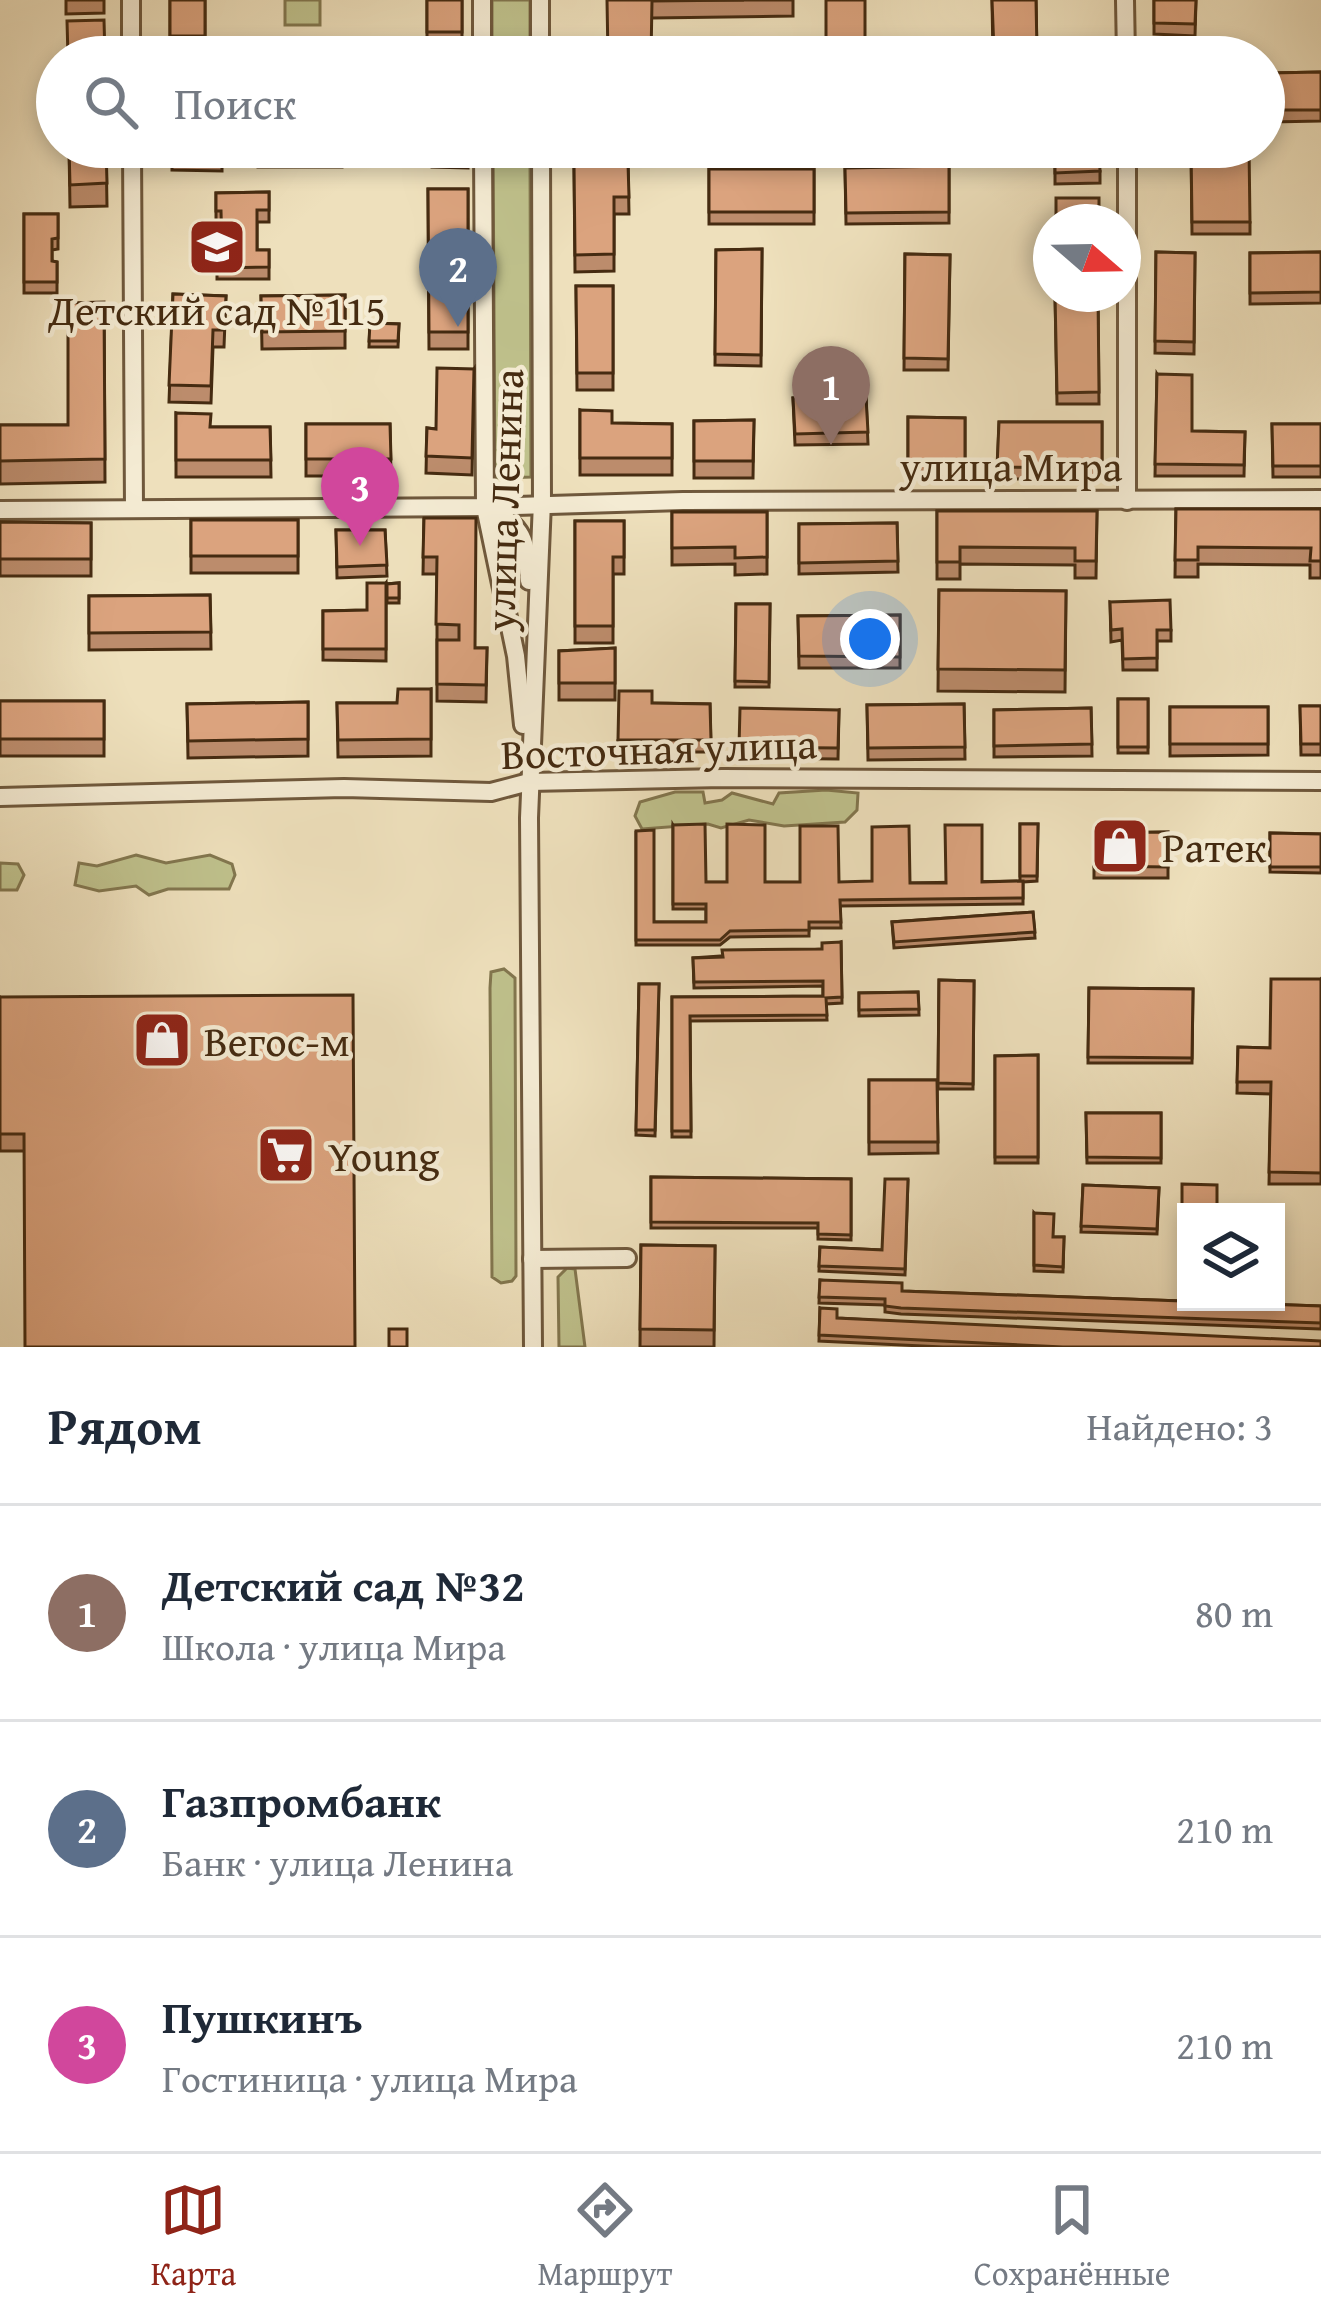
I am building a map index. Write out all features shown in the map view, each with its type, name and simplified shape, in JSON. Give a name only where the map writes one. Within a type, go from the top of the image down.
[{"type":"street","points":[[130,36],[131,0]]},
{"type":"street","points":[[482,0],[482,36]]},
{"type":"street","points":[[540,0],[540,36]]},
{"type":"street","points":[[1125,0],[1126,36]]},
{"type":"street","points":[[132,168],[134,509]]},
{"type":"street","name":"улица Ленина","points":[[483,168],[485,507],[516,656],[529,782]]},
{"type":"street","name":"улица Ленина","points":[[533,1347],[529,782],[542,502],[541,168]]},
{"type":"street","points":[[1127,168],[1127,501]]},
{"type":"street","name":"улица Мира","points":[[0,510],[1321,499]]},
{"type":"street","points":[[485,507],[513,521],[521,533],[535,641]]},
{"type":"street","name":"Восточная улица","points":[[0,797],[344,788],[491,792],[529,782],[787,777],[1321,781]]},
{"type":"street","points":[[532,1259],[627,1258]]},
{"type":"green space","points":[[285,0],[320,0],[320,25],[285,25]]},
{"type":"green space","points":[[492,0],[530,0],[530,36],[492,36]]},
{"type":"green space","points":[[493,168],[530,168],[531,477],[495,478]]},
{"type":"green space","points":[[675,792],[703,792],[705,803],[732,793],[773,804],[779,793],[858,793],[857,810],[845,822],[784,826],[749,820],[721,828],[708,824],[642,829],[635,816],[640,802]]},
{"type":"green space","points":[[136,855],[166,863],[210,855],[232,864],[235,875],[229,889],[168,889],[149,895],[136,886],[99,891],[75,885],[79,863],[97,866]]},
{"type":"green space","points":[[0,863],[18,864],[24,875],[17,890],[0,890]]},
{"type":"green space","points":[[504,969],[515,978],[516,1276],[501,1283],[492,1277],[490,988],[491,972]]},
{"type":"green space","points":[[567,1268],[575,1269],[585,1347],[559,1347],[558,1277]]},
{"type":"building","points":[[170,0],[205,0],[205,36],[170,36]]},
{"type":"building","points":[[427,0],[462,0],[462,32],[427,32]]},
{"type":"building","points":[[607,0],[744,0],[652,1],[651,36],[608,36]]},
{"type":"building","points":[[826,0],[865,0],[865,36],[826,36]]},
{"type":"building","points":[[992,0],[1036,0],[1037,36],[993,36]]},
{"type":"building","points":[[1154,0],[1196,0],[1195,24],[1154,23]]},
{"type":"building","points":[[104,20],[104,36],[67,36],[67,21]]},
{"type":"building","points":[[1321,72],[1321,110],[1285,110],[1285,73]]},
{"type":"building","points":[[70,168],[107,168],[107,183],[70,185]]},
{"type":"building","points":[[574,168],[628,168],[629,197],[614,197],[614,254],[575,255]]},
{"type":"building","points":[[845,168],[949,168],[949,212],[846,213]]},
{"type":"building","points":[[1055,168],[1100,168],[1100,171],[1055,173]]},
{"type":"building","points":[[1191,168],[1249,168],[1250,222],[1192,222]]},
{"type":"building","points":[[709,169],[814,169],[814,212],[709,212]]},
{"type":"building","points":[[428,189],[468,189],[468,332],[429,332]]},
{"type":"building","points":[[269,192],[269,210],[257,210],[257,250],[269,250],[269,267],[217,268],[217,250],[222,250],[216,193]]},
{"type":"building","points":[[1056,198],[1099,198],[1099,204],[1056,204]]},
{"type":"building","points":[[24,214],[58,214],[58,238],[52,239],[57,282],[24,282]]},
{"type":"building","points":[[762,249],[761,355],[715,354],[716,250]]},
{"type":"building","points":[[1156,252],[1195,253],[1194,342],[1155,341]]},
{"type":"building","points":[[1321,252],[1321,292],[1250,293],[1250,253]]},
{"type":"building","points":[[905,254],[950,255],[948,359],[904,358]]},
{"type":"building","points":[[576,286],[613,286],[613,373],[577,373]]},
{"type":"building","points":[[173,294],[226,296],[224,330],[213,330],[211,386],[169,385]]},
{"type":"building","points":[[345,295],[345,331],[262,332],[261,296]]},
{"type":"building","points":[[104,302],[105,459],[0,461],[0,425],[68,425],[68,303]]},
{"type":"building","points":[[1055,312],[1098,312],[1099,392],[1057,393]]},
{"type":"building","points":[[370,323],[399,324],[398,341],[369,341]]},
{"type":"building","points":[[437,368],[474,369],[472,458],[426,456],[427,428],[436,429]]},
{"type":"building","points":[[1157,374],[1192,375],[1192,431],[1245,432],[1244,465],[1155,464]]},
{"type":"building","points":[[866,397],[868,432],[795,434],[793,398]]},
{"type":"building","points":[[580,410],[612,411],[612,423],[672,424],[672,458],[580,458]]},
{"type":"building","points":[[176,413],[211,414],[210,427],[270,427],[271,460],[176,460]]},
{"type":"building","points":[[908,417],[965,418],[965,461],[908,460]]},
{"type":"building","points":[[754,420],[753,461],[694,461],[694,421]]},
{"type":"building","points":[[999,422],[1102,422],[1102,468],[997,467]]},
{"type":"building","points":[[306,424],[390,424],[391,459],[306,459]]},
{"type":"building","points":[[1272,424],[1321,424],[1321,466],[1273,466]]},
{"type":"building","points":[[1176,509],[1321,509],[1321,561],[1310,561],[1311,548],[1198,547],[1198,560],[1175,560]]},
{"type":"building","points":[[937,511],[1097,511],[1096,561],[1075,561],[1075,548],[960,547],[960,562],[937,562]]},
{"type":"building","points":[[672,512],[767,512],[767,557],[735,558],[735,547],[672,548]]},
{"type":"building","points":[[424,518],[476,518],[475,648],[487,648],[486,685],[437,684],[437,640],[459,640],[459,625],[436,624],[437,557],[423,557]]},
{"type":"building","points":[[191,520],[298,520],[298,556],[191,556]]},
{"type":"building","points":[[575,521],[624,521],[624,557],[613,557],[613,626],[575,626]]},
{"type":"building","points":[[0,522],[91,523],[91,559],[0,559]]},
{"type":"building","points":[[897,523],[898,561],[799,563],[799,524]]},
{"type":"building","points":[[336,530],[385,530],[387,565],[337,567]]},
{"type":"building","points":[[367,583],[386,583],[386,649],[323,649],[323,611],[367,610]]},
{"type":"building","points":[[399,583],[399,598],[387,598],[387,584]]},
{"type":"building","points":[[939,590],[1066,591],[1065,670],[938,669]]},
{"type":"building","points":[[210,595],[211,632],[89,633],[89,596]]},
{"type":"building","points":[[1170,600],[1171,630],[1157,630],[1157,658],[1123,659],[1122,629],[1111,630],[1110,602]]},
{"type":"building","points":[[736,604],[770,604],[769,682],[735,681]]},
{"type":"building","points":[[900,615],[900,657],[799,656],[798,616]]},
{"type":"building","points":[[615,648],[615,683],[559,683],[559,651]]},
{"type":"building","points":[[398,689],[431,689],[431,739],[338,740],[337,703],[397,703]]},
{"type":"building","points":[[619,691],[652,691],[652,703],[710,704],[711,740],[618,740]]},
{"type":"building","points":[[1118,699],[1148,699],[1148,747],[1118,747]]},
{"type":"building","points":[[0,701],[104,701],[104,739],[0,739]]},
{"type":"building","points":[[308,702],[308,739],[188,741],[187,704]]},
{"type":"building","points":[[964,704],[965,747],[868,748],[867,705]]},
{"type":"building","points":[[1300,706],[1321,706],[1321,744],[1301,744]]},
{"type":"building","points":[[1170,707],[1268,707],[1268,744],[1170,744]]},
{"type":"building","points":[[740,708],[839,710],[838,748],[739,747]]},
{"type":"building","points":[[1091,708],[1092,744],[994,746],[994,710]]},
{"type":"building","points":[[705,824],[706,882],[727,882],[727,824],[765,825],[765,882],[800,882],[800,826],[838,826],[839,882],[872,881],[872,827],[909,826],[910,883],[946,883],[945,825],[982,825],[982,882],[1023,881],[1023,898],[840,900],[841,922],[809,922],[809,930],[730,931],[720,940],[636,940],[636,831],[654,830],[654,922],[706,922],[706,904],[673,904],[673,825]]},
{"type":"building","points":[[1020,824],[1038,824],[1037,876],[1020,876]]},
{"type":"building","points":[[1168,832],[1168,867],[1094,866],[1094,833]]},
{"type":"building","points":[[1270,833],[1321,834],[1321,867],[1270,867]]},
{"type":"building","points":[[1033,912],[1035,932],[894,942],[892,922]]},
{"type":"building","points":[[841,942],[842,997],[826,998],[827,1015],[690,1016],[691,1131],[672,1131],[672,997],[823,996],[823,981],[694,982],[693,958],[723,957],[722,950],[822,949],[822,943]]},
{"type":"building","points":[[1271,979],[1321,979],[1321,1173],[1269,1172],[1271,1082],[1237,1082],[1238,1047],[1270,1048]]},
{"type":"building","points":[[939,980],[974,981],[973,1084],[938,1083]]},
{"type":"building","points":[[639,984],[659,984],[655,1130],[636,1130]]},
{"type":"building","points":[[1089,988],[1193,989],[1192,1058],[1088,1057]]},
{"type":"building","points":[[918,992],[919,1009],[859,1010],[859,993]]},
{"type":"building","points":[[353,995],[355,1347],[25,1347],[24,1134],[0,1134],[0,997]]},
{"type":"building","points":[[1038,1055],[1038,1157],[995,1157],[995,1056]]},
{"type":"building","points":[[869,1080],[937,1080],[938,1142],[869,1142]]},
{"type":"building","points":[[1086,1113],[1161,1113],[1161,1158],[1087,1157]]},
{"type":"building","points":[[651,1177],[851,1179],[851,1235],[818,1234],[818,1223],[651,1222]]},
{"type":"building","points":[[885,1179],[908,1179],[905,1269],[819,1266],[820,1247],[882,1250]]},
{"type":"building","points":[[1182,1184],[1217,1185],[1217,1203],[1182,1203]]},
{"type":"building","points":[[1083,1185],[1159,1188],[1157,1229],[1081,1226]]},
{"type":"building","points":[[1034,1213],[1054,1214],[1053,1237],[1064,1237],[1063,1267],[1034,1265]]},
{"type":"building","points":[[641,1245],[715,1246],[714,1330],[640,1329]]},
{"type":"building","points":[[820,1280],[902,1283],[902,1291],[1177,1301],[1177,1311],[1285,1311],[1285,1305],[1321,1306],[1321,1323],[901,1308],[885,1306],[885,1299],[819,1297]]},
{"type":"building","points":[[820,1308],[837,1309],[837,1318],[1321,1341],[1321,1347],[1063,1347],[819,1335]]},
{"type":"building","points":[[389,1329],[407,1329],[407,1347],[389,1347]]},
{"type":"place","name":"Детский сад №115","points":[[217,247]]},
{"type":"place","name":"Газпромбанк","points":[[458,327]]},
{"type":"place","name":"Детский сад №32","points":[[831,445]]},
{"type":"place","name":"Пушкинъ","points":[[360,546]]},
{"type":"place","name":"Ратек","points":[[1120,846]]},
{"type":"place","name":"Вегос-м","points":[[162,1040]]},
{"type":"place","name":"Young","points":[[286,1155]]}]
